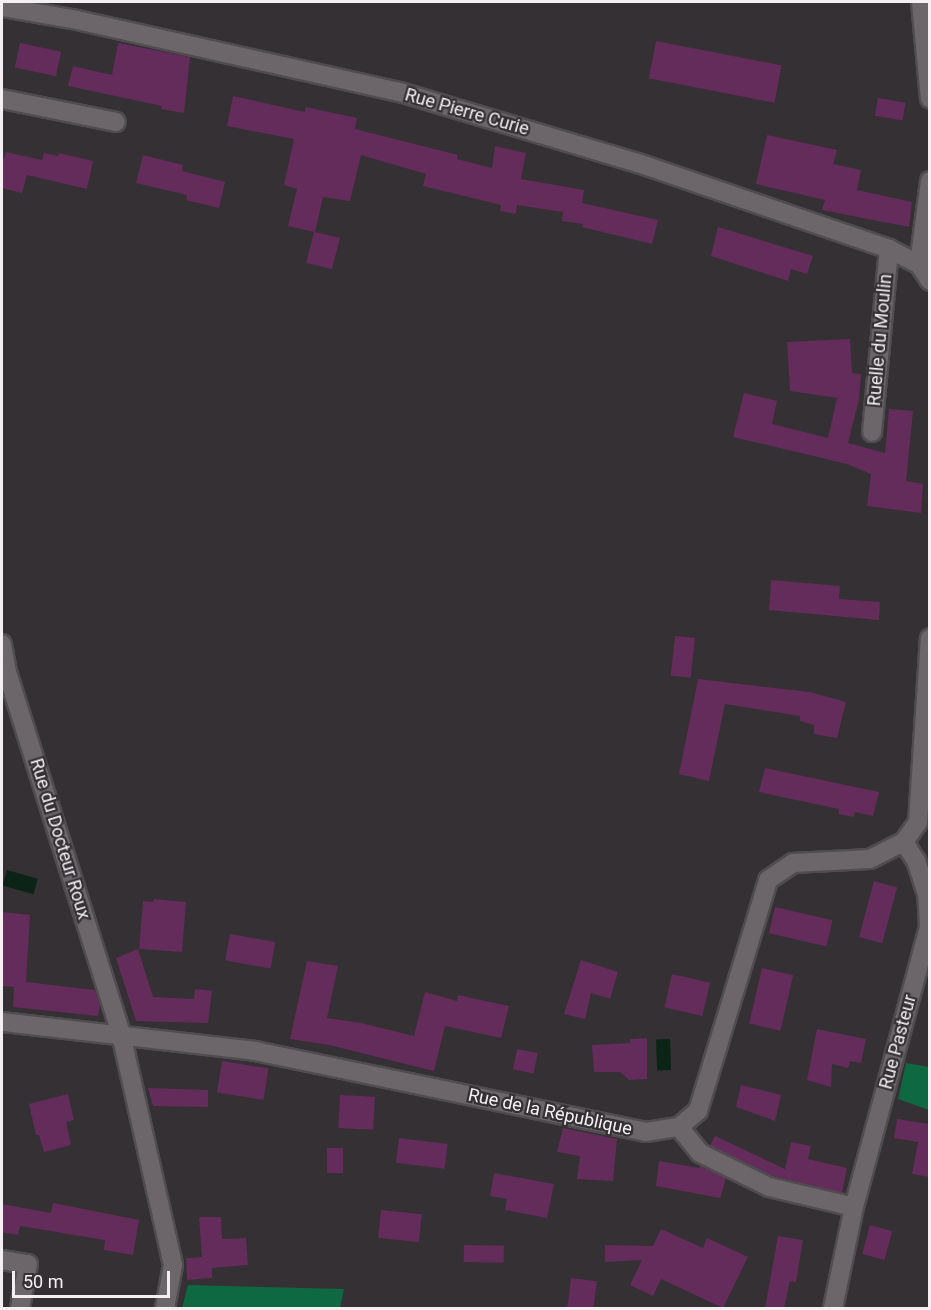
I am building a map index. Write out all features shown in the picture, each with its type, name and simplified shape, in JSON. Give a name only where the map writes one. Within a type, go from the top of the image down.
[{"type":"street","points":[[921,2],[930,99]]},
{"type":"street","name":"Rue Pierre Curie","points":[[2,7],[77,20],[403,93],[638,163],[889,249],[919,264]]},
{"type":"street","points":[[2,99],[116,122]]},
{"type":"street","points":[[930,180],[919,264],[930,281]]},
{"type":"street","name":"Ruelle du Moulin","points":[[872,432],[889,249]]},
{"type":"street","points":[[854,1207],[769,1187],[700,1153],[679,1127],[698,1111],[768,880],[793,863],[870,858],[904,842],[918,822],[930,638]]},
{"type":"street","name":"Rue du Docteur Roux","points":[[2,644],[11,683],[121,1034],[173,1264],[165,1308]]},
{"type":"street","name":"Rue Pasteur","points":[[833,1308],[854,1207],[929,927],[927,894],[916,861],[904,842]]},
{"type":"street","name":"Rue de la République","points":[[2,1022],[255,1051],[646,1132],[679,1127]]},
{"type":"street","points":[[2,1260],[28,1264],[20,1308]]},
{"type":"green space","points":[[906,1063],[929,1067],[929,1110],[898,1099]]},
{"type":"green space","points":[[188,1285],[344,1289],[340,1308],[182,1308]]},
{"type":"shaded area","points":[[7,870],[38,879],[33,894],[3,885]]},
{"type":"shaded area","points":[[656,1039],[670,1039],[671,1070],[657,1070]]},
{"type":"building","points":[[656,41],[782,65],[774,103],[649,78]]},
{"type":"building","points":[[20,43],[61,52],[56,76],[15,67]]},
{"type":"building","points":[[118,43],[190,57],[184,113],[161,109],[162,106],[68,86],[73,66],[112,75]]},
{"type":"building","points":[[233,96],[305,112],[306,107],[357,118],[355,129],[458,155],[457,159],[492,168],[495,146],[526,153],[521,179],[584,190],[582,203],[658,220],[652,244],[582,227],[583,224],[562,221],[563,212],[517,205],[516,214],[500,211],[501,205],[423,186],[426,174],[361,155],[350,201],[323,197],[315,232],[340,238],[332,269],[306,263],[314,232],[288,226],[297,189],[284,185],[294,139],[227,126]]},
{"type":"building","points":[[878,98],[906,103],[902,121],[875,116]]},
{"type":"building","points":[[767,135],[837,150],[833,164],[861,170],[857,190],[912,202],[909,227],[822,210],[825,200],[756,184]]},
{"type":"building","points":[[6,152],[42,160],[44,153],[58,156],[59,153],[93,161],[87,189],[27,175],[22,193],[2,188],[2,157],[4,158]]},
{"type":"building","points":[[143,155],[183,165],[182,171],[225,182],[219,208],[186,200],[187,195],[136,183]]},
{"type":"building","points":[[718,227],[813,256],[807,274],[791,269],[788,281],[711,256]]},
{"type":"building","points":[[850,339],[852,373],[861,374],[859,399],[848,443],[885,453],[889,409],[913,411],[906,481],[923,484],[921,513],[867,506],[871,474],[847,464],[733,437],[744,393],[777,401],[772,424],[828,438],[837,398],[790,391],[787,342]]},
{"type":"building","points":[[771,580],[840,586],[839,599],[880,602],[879,620],[769,610]]},
{"type":"building","points":[[675,636],[695,638],[691,678],[671,676]]},
{"type":"building","points":[[698,679],[810,692],[846,702],[837,738],[814,734],[814,725],[800,721],[800,716],[725,704],[709,781],[679,774]]},
{"type":"building","points":[[765,768],[879,792],[873,816],[855,812],[854,817],[838,814],[839,809],[759,792]]},
{"type":"building","points":[[874,881],[897,887],[882,943],[859,937]]},
{"type":"building","points":[[154,899],[186,902],[182,952],[139,949],[143,901],[153,902]]},
{"type":"building","points":[[775,907],[832,920],[826,947],[769,933]]},
{"type":"building","points":[[2,912],[30,915],[26,982],[95,990],[100,1004],[98,1016],[13,1007],[14,987],[2,986]]},
{"type":"building","points":[[230,934],[275,942],[271,969],[225,961]]},
{"type":"building","points":[[138,949],[153,997],[194,999],[195,989],[212,991],[208,1023],[136,1021],[116,958]]},
{"type":"building","points":[[581,960],[618,972],[610,999],[591,993],[585,1019],[564,1014]]},
{"type":"building","points":[[307,961],[338,966],[327,1018],[361,1023],[414,1036],[425,992],[457,1001],[458,995],[509,1006],[501,1038],[445,1026],[434,1071],[329,1045],[290,1039]]},
{"type":"building","points":[[762,968],[793,975],[780,1031],[749,1024]]},
{"type":"building","points":[[672,974],[710,983],[702,1016],[664,1007]]},
{"type":"building","points":[[817,1029],[866,1039],[861,1063],[850,1061],[848,1068],[832,1064],[831,1087],[807,1080]]},
{"type":"building","points":[[647,1038],[647,1079],[629,1080],[620,1072],[594,1072],[592,1045],[630,1043],[630,1039]]},
{"type":"building","points":[[517,1049],[538,1053],[534,1074],[513,1070]]},
{"type":"building","points":[[222,1061],[268,1068],[263,1100],[217,1093]]},
{"type":"building","points":[[741,1085],[781,1095],[775,1121],[736,1107]]},
{"type":"building","points":[[148,1088],[208,1090],[208,1107],[153,1106]]},
{"type":"building","points":[[68,1094],[74,1120],[66,1122],[71,1145],[44,1152],[39,1135],[36,1135],[29,1104]]},
{"type":"building","points":[[340,1095],[375,1097],[373,1130],[338,1128]]},
{"type":"building","points":[[897,1119],[930,1124],[930,1177],[912,1174],[918,1142],[894,1138]]},
{"type":"building","points":[[563,1128],[617,1139],[613,1181],[577,1179],[580,1156],[557,1152]]},
{"type":"building","points":[[715,1136],[785,1169],[791,1142],[811,1146],[808,1159],[847,1168],[842,1193],[773,1176],[710,1146]]},
{"type":"building","points":[[399,1138],[448,1144],[445,1169],[396,1163]]},
{"type":"building","points":[[327,1148],[343,1148],[343,1173],[327,1173]]},
{"type":"building","points":[[659,1161],[699,1168],[700,1166],[726,1178],[720,1198],[656,1186]]},
{"type":"building","points":[[494,1173],[554,1184],[547,1218],[505,1210],[507,1199],[490,1196]]},
{"type":"building","points":[[53,1203],[139,1220],[133,1255],[104,1250],[105,1240],[20,1226],[18,1235],[2,1232],[2,1204],[51,1213]]},
{"type":"building","points":[[381,1210],[422,1214],[419,1242],[378,1238]]},
{"type":"building","points":[[199,1217],[221,1217],[222,1239],[246,1238],[248,1265],[212,1268],[212,1278],[187,1280],[186,1258],[202,1257]]},
{"type":"building","points":[[870,1225],[892,1231],[884,1260],[862,1254]]},
{"type":"building","points":[[661,1229],[703,1248],[707,1238],[748,1257],[723,1308],[661,1279],[653,1296],[630,1285],[642,1260],[605,1262],[605,1245],[653,1246]]},
{"type":"building","points":[[778,1236],[803,1240],[796,1282],[790,1281],[784,1308],[765,1308]]},
{"type":"building","points":[[464,1245],[504,1246],[504,1263],[464,1262]]},
{"type":"building","points":[[571,1278],[597,1281],[594,1308],[567,1308]]}]
